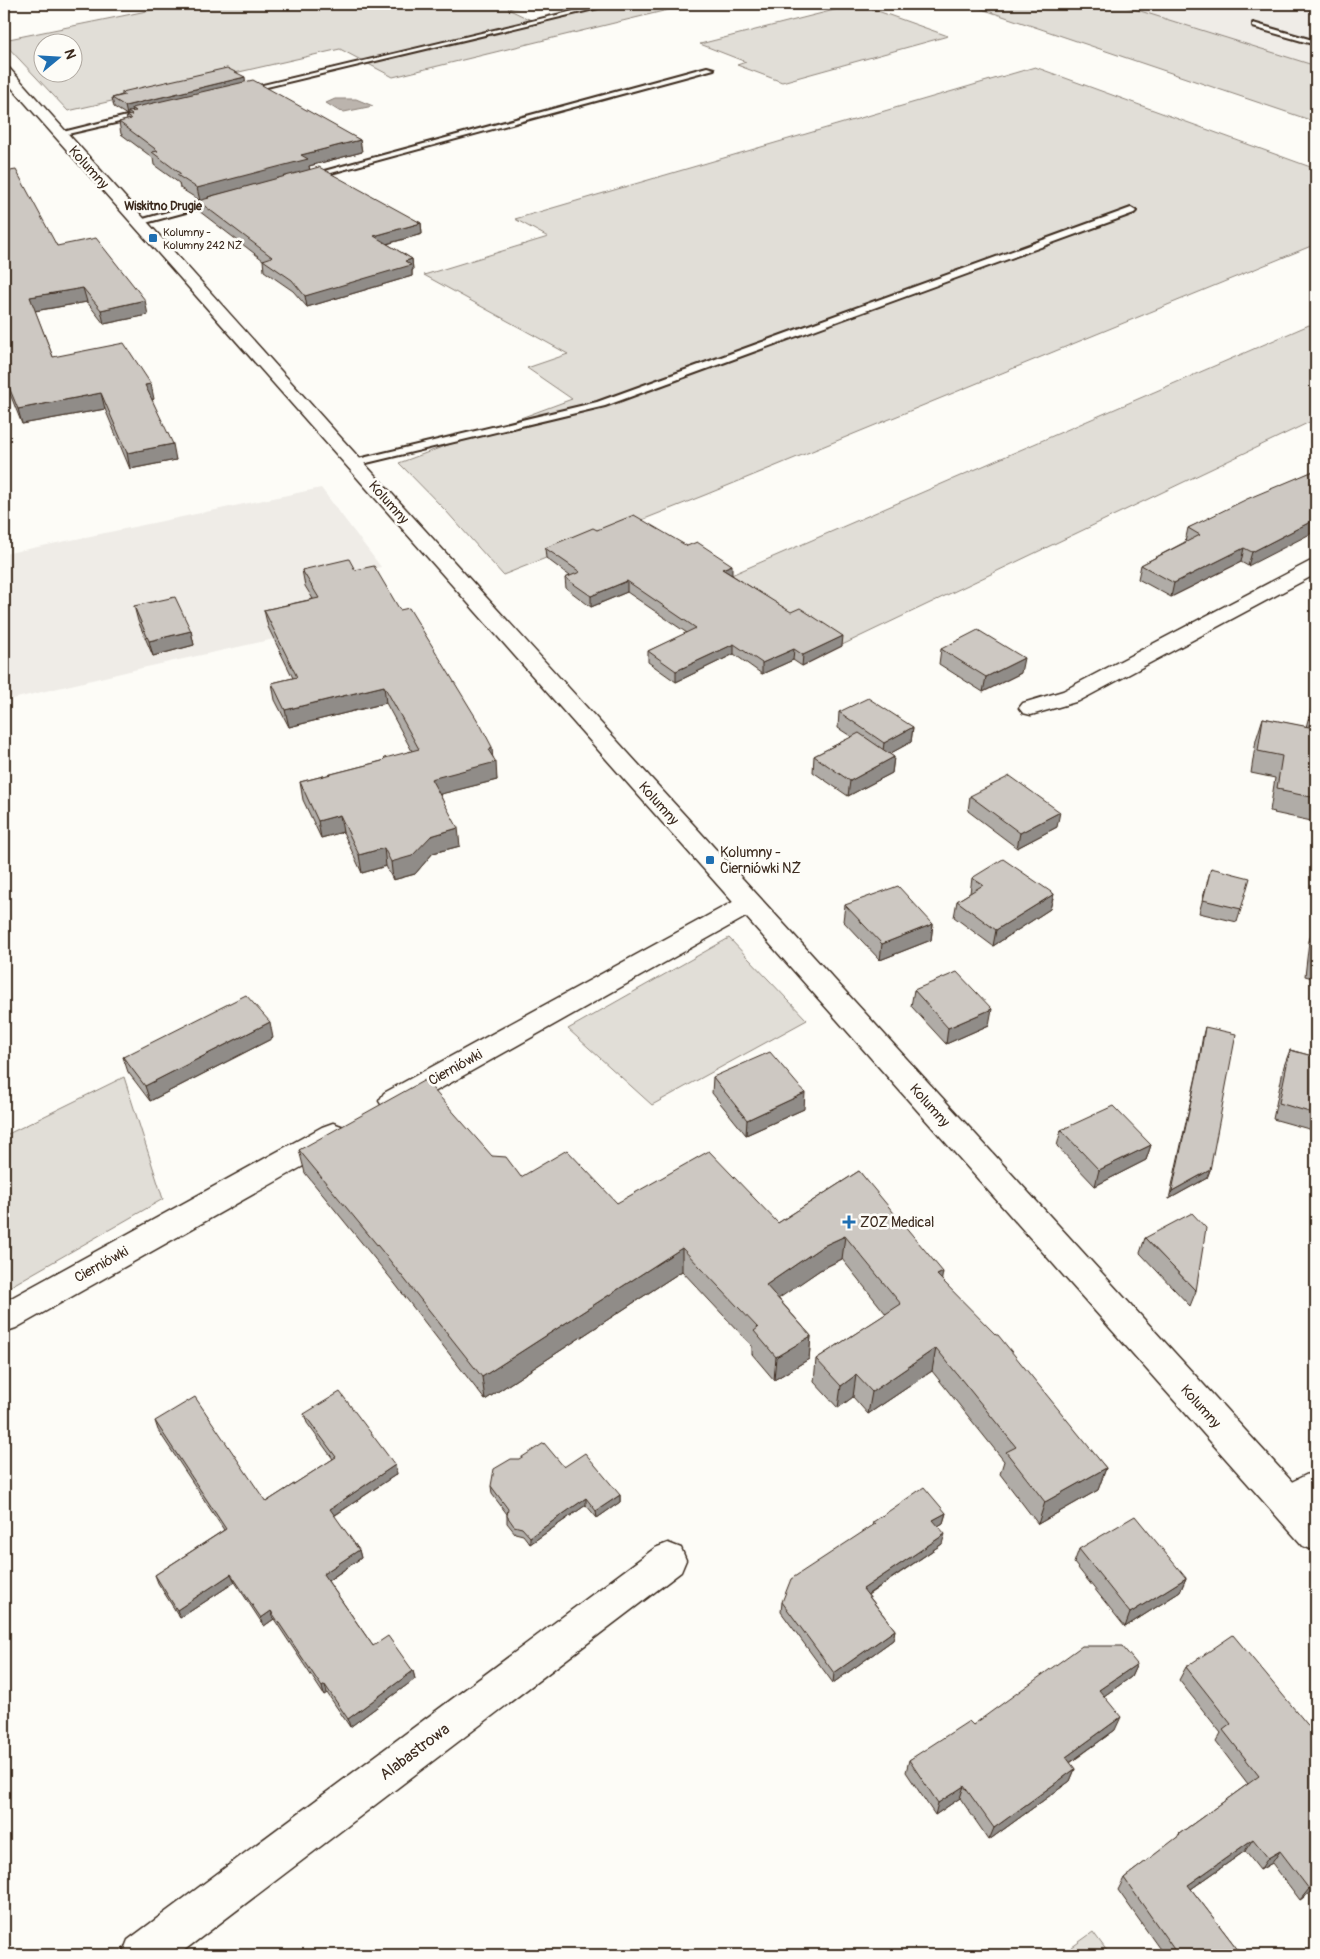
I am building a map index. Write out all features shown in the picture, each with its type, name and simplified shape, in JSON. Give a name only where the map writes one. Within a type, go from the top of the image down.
[{"type":"street","name":"Kolumny","points":[[4,71],[749,904],[1302,1494],[1316,1534]]},
{"type":"street","points":[[1031,708],[1071,696],[1316,566]]},
{"type":"street","name":"Cierniówki","points":[[4,1318],[749,904]]},
{"type":"street","name":"Alabastrowa","points":[[156,1951],[668,1560]]},
{"type":"lane","points":[[230,94],[611,4]]},
{"type":"lane","points":[[1256,25],[1315,42]]},
{"type":"lane","points":[[301,178],[710,69]]},
{"type":"lane","points":[[59,134],[153,112]]},
{"type":"lane","points":[[138,222],[224,199]]},
{"type":"lane","points":[[354,464],[608,402],[1131,211]]},
{"type":"shaded area","points":[[181,4],[529,4],[508,9],[535,22],[611,4],[692,4],[393,77],[340,49],[68,111],[41,82],[82,82],[82,32],[43,32]]},
{"type":"shaded area","points":[[858,4],[948,36],[782,82],[737,65],[746,62],[700,44]]},
{"type":"shaded area","points":[[967,4],[1118,4],[1316,66],[1316,122]]},
{"type":"shaded area","points":[[1118,4],[1316,4],[1316,66],[1218,35]]},
{"type":"shaded area","points":[[32,34],[32,73],[4,43],[4,40]]},
{"type":"shaded area","points":[[1035,67],[1316,169],[1316,244],[705,495],[503,575],[446,511],[399,463],[572,399],[527,368],[568,354],[424,275],[548,237],[515,219]]},
{"type":"shaded area","points":[[335,99],[356,99],[373,106],[344,112],[326,103]]},
{"type":"shaded area","points":[[1309,325],[1316,328],[1316,419],[840,646],[729,576]]},
{"type":"shaded area","points":[[321,488],[381,567],[304,583],[329,627],[142,668],[4,701],[4,554]]},
{"type":"shaded area","points":[[729,938],[807,1020],[652,1105],[568,1029]]},
{"type":"shaded area","points":[[124,1077],[163,1199],[4,1290],[4,1136]]},
{"type":"shaded area","points":[[1093,1932],[1110,1955],[1061,1955]]},
{"type":"building","points":[[227,68],[245,77],[125,106],[112,98],[125,95],[122,92]]},
{"type":"building","points":[[253,80],[360,140],[301,155],[308,159],[197,188],[177,175],[181,174],[152,152],[158,151],[119,122],[131,119],[126,116],[132,115],[128,112],[136,111],[132,108]]},
{"type":"building","points":[[319,167],[421,223],[374,236],[412,259],[405,261],[411,265],[305,296],[292,280],[263,260],[272,257],[198,201]]},
{"type":"building","points":[[16,170],[57,246],[96,238],[145,300],[101,310],[83,288],[30,297],[53,357],[124,343],[151,384],[145,385],[173,444],[127,453],[101,393],[18,409],[4,375],[4,172]]},
{"type":"building","points":[[1316,470],[1316,519],[1252,552],[1244,548],[1174,583],[1141,565],[1200,535],[1188,528],[1247,499]]},
{"type":"building","points":[[634,515],[687,546],[697,542],[732,565],[722,569],[791,612],[800,608],[843,636],[803,655],[794,649],[762,663],[734,644],[676,671],[648,651],[696,628],[627,581],[591,596],[565,578],[580,572],[545,548],[593,528],[597,530]]},
{"type":"building","points":[[349,559],[355,570],[374,566],[400,610],[409,608],[481,726],[492,747],[489,751],[496,762],[431,779],[458,828],[431,836],[412,856],[391,862],[384,848],[359,855],[340,815],[318,821],[300,782],[382,761],[385,758],[419,749],[384,686],[285,710],[272,683],[297,677],[264,610],[319,598],[302,570]]},
{"type":"building","points":[[175,597],[191,631],[149,641],[134,606]]},
{"type":"building","points":[[978,630],[1024,658],[986,677],[941,649]]},
{"type":"building","points":[[868,698],[913,727],[884,743],[839,712]]},
{"type":"building","points":[[1312,706],[1316,707],[1316,798],[1282,791],[1282,789],[1277,788],[1282,756],[1258,751],[1263,718],[1309,727]]},
{"type":"building","points":[[859,733],[894,757],[850,781],[814,756]]},
{"type":"building","points":[[1010,776],[1060,812],[1020,833],[970,796]]},
{"type":"building","points":[[1003,859],[1054,894],[996,930],[957,901],[983,885],[972,878]]},
{"type":"building","points":[[1211,868],[1250,878],[1241,909],[1203,900]]},
{"type":"building","points":[[898,886],[933,924],[882,944],[845,905]]},
{"type":"building","points":[[1314,925],[1316,926],[1316,962],[1310,961]]},
{"type":"building","points":[[957,972],[992,1009],[948,1028],[914,990]]},
{"type":"building","points":[[246,995],[270,1022],[145,1086],[123,1057]]},
{"type":"building","points":[[1205,1027],[1236,1034],[1210,1170],[1172,1191],[1199,1064]]},
{"type":"building","points":[[1290,1050],[1316,1057],[1316,1114],[1279,1103]]},
{"type":"building","points":[[770,1052],[805,1093],[747,1120],[713,1077]]},
{"type":"building","points":[[425,1080],[492,1156],[506,1157],[521,1177],[567,1150],[617,1203],[709,1151],[778,1223],[859,1171],[943,1272],[937,1275],[998,1335],[1106,1468],[1045,1502],[1006,1452],[1016,1447],[936,1348],[872,1392],[856,1375],[841,1386],[816,1359],[901,1304],[845,1236],[823,1246],[766,1285],[811,1336],[776,1357],[754,1331],[758,1328],[682,1248],[482,1377],[299,1150]]},
{"type":"building","points":[[1113,1106],[1151,1145],[1099,1170],[1061,1130]]},
{"type":"building","points":[[1192,1213],[1206,1228],[1196,1291],[1145,1238]]},
{"type":"building","points":[[340,1392],[395,1465],[330,1509],[359,1550],[323,1574],[373,1646],[388,1636],[413,1671],[348,1719],[325,1685],[322,1687],[271,1611],[261,1618],[231,1574],[177,1610],[155,1575],[226,1529],[155,1421],[195,1397],[266,1502],[336,1457],[304,1414]]},
{"type":"building","points":[[544,1443],[564,1467],[585,1453],[620,1495],[596,1511],[586,1498],[530,1537],[522,1528],[514,1526],[507,1516],[508,1509],[491,1486],[494,1469],[511,1459],[519,1459]]},
{"type":"building","points":[[924,1487],[946,1513],[933,1520],[945,1534],[863,1589],[895,1630],[834,1673],[782,1602],[791,1579],[875,1524],[873,1522]]},
{"type":"building","points":[[1135,1516],[1186,1578],[1130,1613],[1079,1549]]},
{"type":"building","points":[[1233,1635],[1316,1735],[1316,1883],[1309,1889],[1280,1851],[1268,1858],[1253,1839],[1188,1885],[1242,1955],[1178,1955],[1124,1878],[1179,1834],[1259,1776],[1223,1730],[1231,1724],[1186,1667]]},
{"type":"building","points":[[1082,1646],[1122,1646],[1137,1664],[1099,1690],[1121,1717],[1066,1757],[1075,1769],[994,1828],[964,1786],[938,1803],[909,1760],[969,1721],[973,1725]]},
{"type":"place","name":"Kolumny - Kolumny 242 NŻ","points":[[153,238]]},
{"type":"place","name":"Kolumny - Cierniówki NŻ","points":[[710,860]]},
{"type":"place","name":"ZOZ Medical","points":[[849,1222]]},
{"type":"district","name":"Wiskitno Drugie","points":[[163,206]]}]
